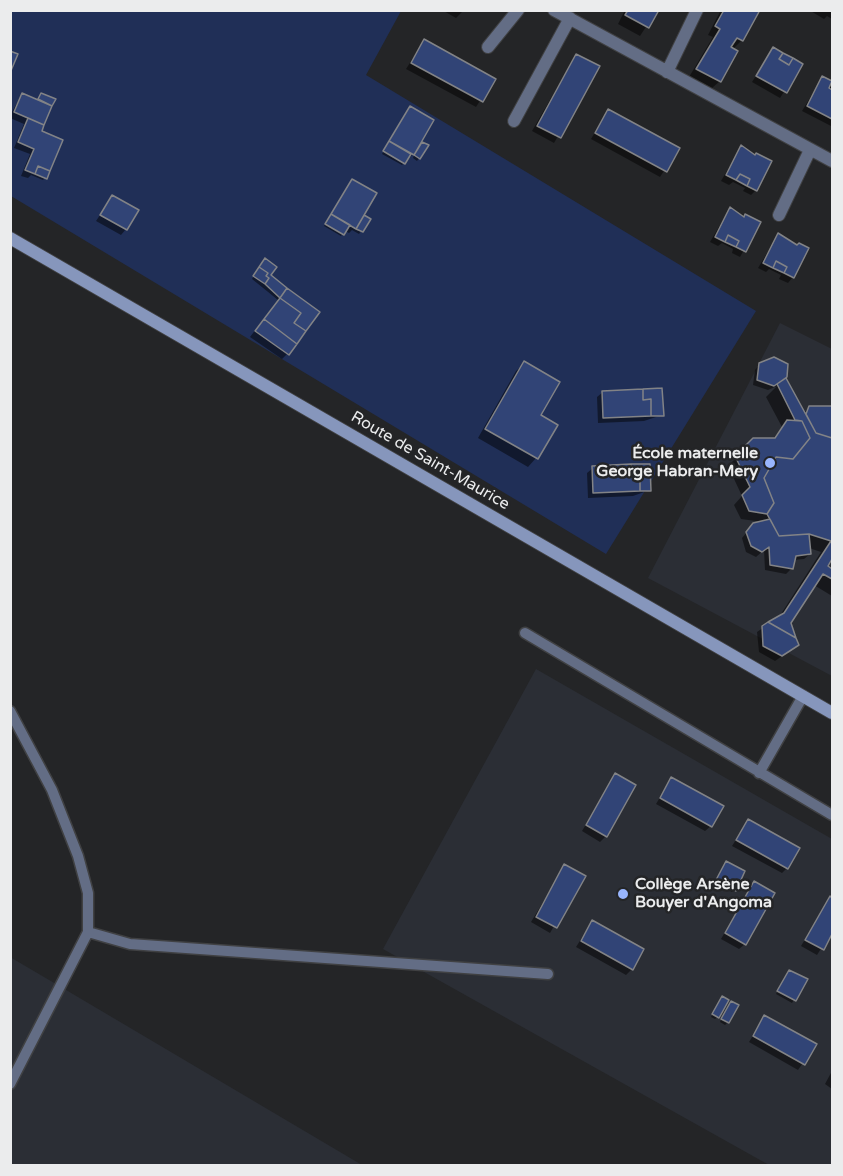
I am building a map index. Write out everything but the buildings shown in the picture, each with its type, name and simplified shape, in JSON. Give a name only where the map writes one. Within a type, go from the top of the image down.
[{"type":"street","points":[[488,47],[518,10]]},
{"type":"street","points":[[554,10],[832,161]]},
{"type":"street","points":[[667,72],[697,10]]},
{"type":"street","points":[[514,121],[570,18]]},
{"type":"street","points":[[779,215],[810,150]]},
{"type":"street","name":"Route de Saint-Maurice","points":[[10,238],[832,713]]},
{"type":"lane","points":[[525,633],[832,814]]},
{"type":"lane","points":[[759,773],[803,696]]},
{"type":"lane","points":[[10,711],[52,790],[78,856],[88,893],[88,932],[10,1084]]},
{"type":"lane","points":[[88,932],[130,944],[548,974]]},
{"type":"shaded area","points":[[10,11],[401,11],[366,75],[756,311],[606,554],[11,196]]},
{"type":"shaded area","name":"École maternelle George Habran-Mery","points":[[780,323],[832,349],[832,676],[648,578]]},
{"type":"shaded area","name":"Collège Arsène Bouyer d'Angoma","points":[[536,669],[832,839],[832,1165],[769,1165],[383,949]]},
{"type":"shaded area","points":[[10,957],[61,987],[362,1165],[11,1165]]},
{"type":"place","name":"École maternelle George Habran-Mery","points":[[770,463]]},
{"type":"place","name":"Collège Arsène Bouyer d'Angoma","points":[[623,894]]}]
